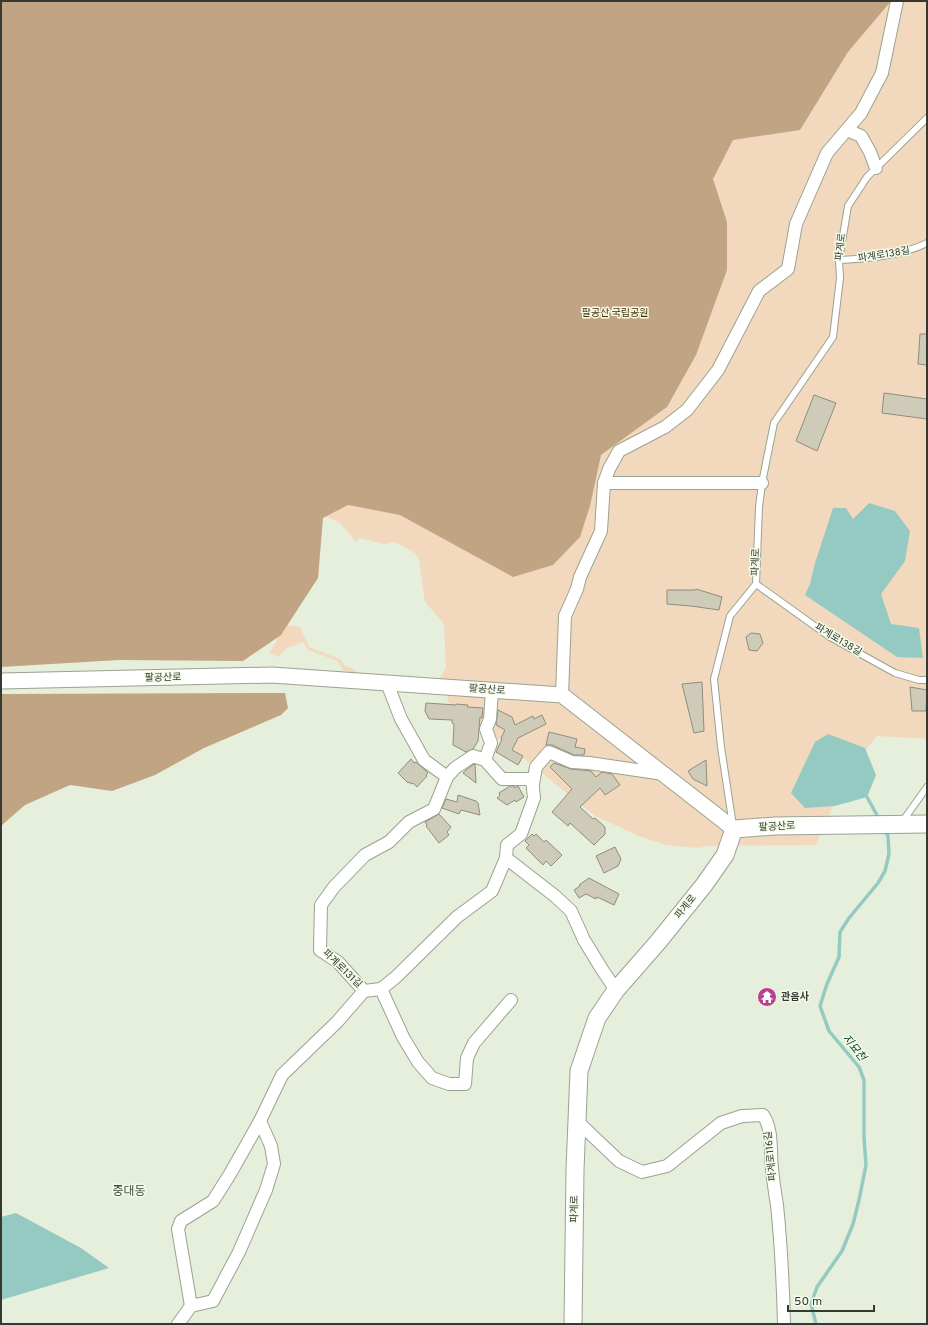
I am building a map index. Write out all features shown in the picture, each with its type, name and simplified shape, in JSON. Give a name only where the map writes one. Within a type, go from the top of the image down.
[{"type":"main road","name":"팔공산로","points":[[734,829],[776,826],[927,824]]},
{"type":"main road","name":"파계로","points":[[573,1324],[579,1071],[597,1018],[616,990],[658,942],[704,885],[725,855],[734,829]]},
{"type":"street","points":[[734,829],[562,695],[565,616],[580,577],[601,530],[604,483],[609,469],[619,451],[664,427],[688,410],[718,370],[759,291],[788,269],[796,224],[827,153],[861,113],[882,73],[897,1]]},
{"type":"street","points":[[847,130],[861,136],[870,152],[876,168]]},
{"type":"street","points":[[604,483],[762,483]]},
{"type":"street","name":"팔공산로","points":[[1,681],[272,675],[562,695]]},
{"type":"street","points":[[387,683],[401,718],[424,760],[447,777]]},
{"type":"street","points":[[492,690],[490,719],[486,729],[491,743],[485,760],[502,779],[532,779],[534,798],[521,834],[507,845],[506,858],[492,892],[457,917],[381,989],[403,1037],[418,1062],[432,1078],[449,1084],[465,1084],[467,1058],[474,1043],[511,1000]]},
{"type":"street","points":[[532,784],[536,767],[549,752],[572,762],[665,774]]},
{"type":"street","name":"파계로131길","points":[[381,989],[364,991],[338,962],[320,950],[321,905],[334,886],[365,855],[389,842],[410,822],[434,809],[447,777],[455,768],[474,756],[485,760]]},
{"type":"street","points":[[506,858],[555,896],[571,911],[584,940],[616,990]]},
{"type":"street","points":[[178,1324],[190,1306],[178,1229],[181,1221],[212,1201],[230,1174],[260,1121],[282,1075],[337,1022],[364,991]]},
{"type":"street","name":"파계로116길","points":[[577,1121],[618,1161],[642,1172],[667,1166],[721,1123],[742,1116],[763,1115],[767,1120],[777,1204],[784,1324]]},
{"type":"street","points":[[190,1306],[213,1301],[239,1252],[266,1190],[274,1164],[271,1146],[260,1121]]},
{"type":"lane","name":"파계로","points":[[734,829],[721,747],[714,679],[730,616],[756,584],[759,507],[762,483],[774,423],[832,337],[840,278],[839,260],[848,206],[867,177],[927,118]]},
{"type":"lane","name":"파계로138길","points":[[839,260],[858,260],[914,250],[927,243]]},
{"type":"lane","name":"파계로138길","points":[[756,584],[830,637],[895,673],[919,680],[927,680]]},
{"type":"lane","points":[[902,824],[927,788]]},
{"type":"green space","name":"팔공산 국립공원","points":[[1,1],[927,1],[927,739],[877,736],[864,752],[839,793],[816,845],[709,846],[698,848],[666,845],[639,836],[595,816],[506,744],[468,722],[455,717],[448,701],[447,691],[439,680],[446,668],[444,624],[425,602],[419,559],[415,553],[395,542],[385,544],[359,538],[356,542],[340,523],[321,514],[277,624],[300,627],[309,647],[340,659],[345,666],[354,669],[357,673],[354,674],[343,670],[338,661],[308,650],[303,642],[287,648],[278,657],[269,653],[277,640],[277,628]]},
{"type":"green space","name":"팔공산 국립공원","points":[[1,1],[891,1],[848,52],[800,130],[733,140],[713,179],[727,222],[727,270],[696,355],[667,407],[601,455],[590,506],[580,537],[553,565],[513,577],[400,515],[348,505],[323,518],[318,578],[281,635],[243,661],[119,660],[1,667]]},
{"type":"green space","points":[[285,693],[288,708],[281,715],[204,748],[155,775],[112,791],[70,785],[25,805],[1,826],[1,694]]},
{"type":"water","points":[[869,503],[895,511],[910,531],[905,561],[881,594],[891,624],[919,628],[923,658],[897,657],[805,595],[810,584],[815,563],[833,508],[846,508],[853,519]]},
{"type":"water","points":[[828,734],[865,748],[876,775],[867,797],[835,806],[805,808],[791,793],[815,742]]},
{"type":"water","points":[[16,1213],[81,1248],[109,1268],[1,1300],[1,1217]]},
{"type":"building","points":[[920,334],[927,334],[927,365],[918,364]]},
{"type":"building","points":[[884,393],[927,399],[927,419],[882,413]]},
{"type":"building","points":[[814,395],[836,403],[817,451],[796,441]]},
{"type":"building","points":[[696,589],[722,597],[719,610],[667,604],[667,590]]},
{"type":"building","points":[[751,633],[760,634],[763,643],[757,651],[749,650],[746,637]]},
{"type":"building","points":[[702,682],[704,731],[694,733],[682,684]]},
{"type":"building","points":[[910,687],[927,690],[926,711],[912,711]]},
{"type":"building","points":[[426,703],[468,705],[467,707],[483,708],[482,718],[480,717],[478,741],[473,749],[466,752],[453,745],[454,724],[452,723],[452,720],[429,719],[425,711]]},
{"type":"building","points":[[498,710],[512,717],[515,725],[533,716],[534,719],[542,715],[546,724],[518,738],[512,750],[523,756],[518,765],[496,752],[505,730],[496,725]]},
{"type":"building","points":[[549,732],[577,739],[575,747],[585,749],[584,755],[574,755],[552,745],[546,745]]},
{"type":"building","points":[[411,759],[428,773],[417,787],[413,783],[408,783],[398,773]]},
{"type":"building","points":[[706,760],[707,786],[693,779],[688,771]]},
{"type":"building","points":[[554,763],[571,769],[591,771],[596,777],[602,772],[612,774],[620,785],[605,795],[600,788],[580,807],[593,819],[595,818],[605,827],[605,834],[594,845],[570,823],[568,826],[552,812],[572,789],[550,767]]},
{"type":"building","points":[[475,764],[476,783],[463,773]]},
{"type":"building","points":[[510,786],[514,786],[515,788],[518,786],[524,797],[507,805],[497,798],[500,795],[499,793]]},
{"type":"building","points":[[458,795],[476,801],[478,803],[480,815],[461,810],[459,814],[442,808],[446,799],[457,802]]},
{"type":"building","points":[[439,814],[451,827],[447,832],[449,835],[439,843],[426,826],[427,825],[425,822]]},
{"type":"building","points":[[532,834],[534,836],[536,834],[544,842],[546,840],[562,855],[551,866],[546,861],[543,865],[526,848],[529,845],[525,841]]},
{"type":"building","points":[[615,847],[621,859],[618,866],[604,873],[596,856]]},
{"type":"building","points":[[589,878],[619,894],[614,905],[597,897],[596,899],[586,894],[579,898],[574,890]]},
{"type":"waterway","name":"지묘천","points":[[867,797],[879,819]]},
{"type":"waterway","name":"지묘천","points":[[816,1324],[811,1304],[817,1287],[842,1251],[853,1224],[866,1165],[864,1137],[864,1080],[859,1067],[829,1031],[820,1006],[827,984],[839,957],[840,932],[849,918],[878,883],[885,871],[889,854],[888,836],[884,830]]},
{"type":"place","name":"관음사","points":[[767,997]]},
{"type":"district","name":"중대동","points":[[129,1192]]}]
